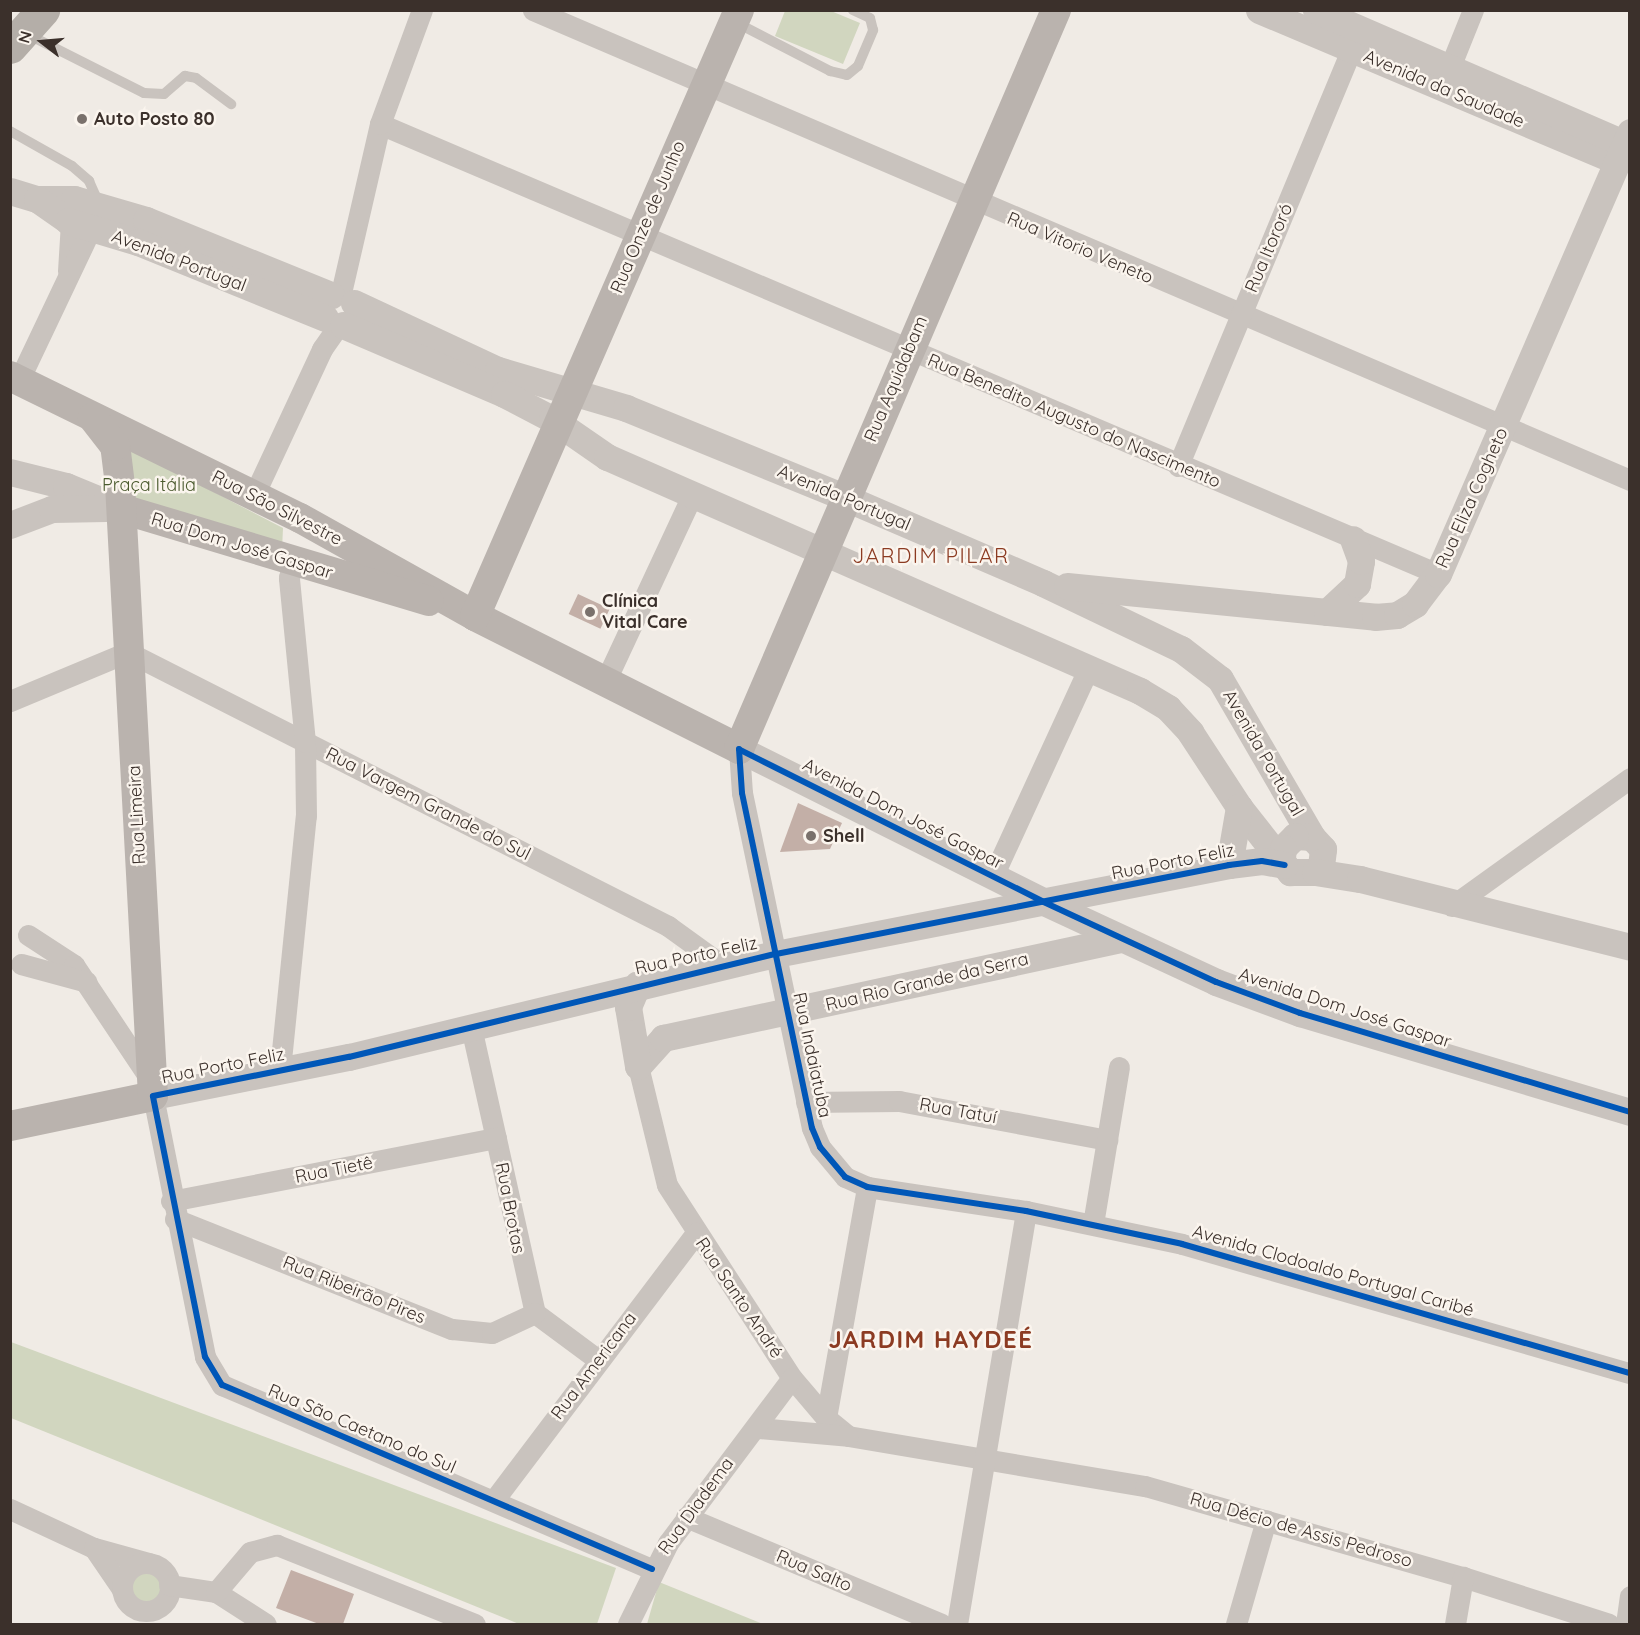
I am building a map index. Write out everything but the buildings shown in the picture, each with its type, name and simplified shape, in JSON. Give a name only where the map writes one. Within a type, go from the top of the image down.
[{"type":"main road","name":"Rua Aquidabam","points":[[739,749],[972,201],[1056,10]]},
{"type":"main road","name":"Rua Onze de Junho","points":[[475,616],[561,426],[641,232],[736,16]]},
{"type":"main road","name":"Rua São Silvestre","points":[[15,378],[93,418],[125,442],[254,495],[300,518],[475,616]]},
{"type":"main road","name":"Rua Limeira","points":[[125,442],[122,509],[152,1089]]},
{"type":"main road","name":"Rua Dom José Gaspar","points":[[122,509],[292,563],[475,616]]},
{"type":"main road","points":[[292,563],[300,518]]},
{"type":"main road","name":"Avenida Dom José Gaspar","points":[[475,616],[739,749]]},
{"type":"main road","name":"Rua Porto Feliz","points":[[10,1126],[152,1089]]},
{"type":"street","points":[[254,495],[337,312],[380,124],[422,10]]},
{"type":"street","name":"Rua Vitorio Veneto","points":[[533,10],[704,86],[1240,316],[1629,480]]},
{"type":"street","name":"Avenida da Saudade","points":[[1316,10],[1356,40]]},
{"type":"street","points":[[1446,78],[1473,10]]},
{"type":"street","name":"Avenida da Saudade","points":[[1264,12],[1356,40],[1626,150]]},
{"type":"street","name":"Rua Itororó","points":[[1178,466],[1356,40]]},
{"type":"street","name":"Rua Benedito Augusto do Nascimento","points":[[380,124],[641,232],[1178,466],[1438,574]]},
{"type":"street","name":"Rua Eliza Cogheto","points":[[1043,583],[1141,595],[1327,612],[1397,615],[1415,604],[1438,574],[1626,150]]},
{"type":"street","name":"Avenida Portugal","points":[[10,191],[97,218],[146,220],[504,394],[561,426],[592,450],[824,549],[1089,667],[1168,708],[1190,732],[1239,807],[1284,861]]},
{"type":"street","points":[[68,271],[71,210]]},
{"type":"street","points":[[15,378],[97,218]]},
{"type":"street","name":"Avenida Portugal","points":[[337,312],[574,396],[626,408],[846,498],[1043,583],[1181,649],[1220,679],[1316,853],[1360,879],[1452,906],[1629,947]]},
{"type":"street","name":"Rua Dom José Gaspar","points":[[10,472],[66,486],[122,509]]},
{"type":"street","points":[[606,682],[693,493]]},
{"type":"street","points":[[10,525],[52,509],[122,509]]},
{"type":"street","points":[[1327,612],[1357,584],[1361,561],[1353,539]]},
{"type":"street","points":[[280,1070],[303,874],[305,742],[289,578],[292,563]]},
{"type":"street","points":[[1119,619],[1141,595]]},
{"type":"street","points":[[10,701],[128,652]]},
{"type":"street","name":"Rua Vargem Grande do Sul","points":[[128,652],[668,926],[722,966]]},
{"type":"street","points":[[993,876],[1089,667]]},
{"type":"street","name":"Avenida Dom José Gaspar","points":[[739,749],[1120,939],[1300,1013],[1629,1112]]},
{"type":"street","name":"Rua Indaiatuba","points":[[739,749],[739,775],[806,1102],[812,1128],[832,1164],[845,1177],[867,1187],[1026,1211]]},
{"type":"street","points":[[1452,906],[1629,778]]},
{"type":"street","points":[[1229,865],[1239,807]]},
{"type":"street","points":[[1284,861],[1288,841],[1316,853]]},
{"type":"street","name":"Rua Porto Feliz","points":[[152,1089],[280,1070],[471,1027],[595,994],[632,1003],[722,966],[1229,865],[1284,861],[1298,875],[1316,853]]},
{"type":"street","points":[[19,931],[65,956],[87,982],[152,1089]]},
{"type":"street","points":[[16,965],[30,954],[19,931]]},
{"type":"street","name":"Rua Rio Grande da Serra","points":[[663,1038],[788,1013],[1120,939]]},
{"type":"street","points":[[16,965],[87,982]]},
{"type":"street","points":[[632,1003],[663,1038],[638,1066]]},
{"type":"street","name":"Rua Santo André","points":[[632,1003],[638,1066],[660,1168],[696,1233],[792,1378],[826,1418],[848,1436]]},
{"type":"street","name":"Rua Brotas","points":[[471,1027],[535,1313]]},
{"type":"street","points":[[1093,1224],[1119,1067]]},
{"type":"street","name":"Rua Limeira","points":[[152,1089],[173,1210]]},
{"type":"street","name":"Rua Tatuí","points":[[806,1102],[899,1101],[1107,1140]]},
{"type":"street","name":"Rua Tietê","points":[[173,1210],[496,1138]]},
{"type":"street","points":[[826,1418],[867,1187]]},
{"type":"street","name":"Rua Ribeirão Pires","points":[[173,1210],[452,1329],[492,1332],[535,1313]]},
{"type":"street","name":"Rua São Caetano do Sul","points":[[173,1210],[206,1357],[222,1386],[652,1569]]},
{"type":"street","points":[[957,1624],[1026,1211]]},
{"type":"street","name":"Avenida Clodoaldo Portugal Caribé","points":[[1026,1211],[1093,1224],[1289,1273],[1629,1373]]},
{"type":"street","name":"Rua Americana","points":[[494,1500],[597,1359],[696,1233]]},
{"type":"street","points":[[535,1313],[597,1359]]},
{"type":"street","name":"Rua Diadema","points":[[628,1624],[652,1569],[686,1517],[759,1428],[792,1378]]},
{"type":"street","points":[[759,1428],[848,1436],[986,1457]]},
{"type":"street","name":"Rua Décio de Assis Pedroso","points":[[986,1457],[1144,1486],[1463,1576],[1610,1624]]},
{"type":"street","points":[[10,1509],[94,1548],[149,1563],[164,1571],[168,1592],[167,1624]]},
{"type":"street","name":"Rua Salto","points":[[686,1517],[942,1624]]},
{"type":"street","points":[[1236,1624],[1266,1520]]},
{"type":"street","points":[[216,1592],[250,1552],[277,1545],[475,1624]]},
{"type":"street","points":[[94,1548],[139,1616],[150,1610],[168,1592],[216,1592],[266,1624]]},
{"type":"street","points":[[122,1589],[129,1570],[149,1563]]},
{"type":"street","points":[[1455,1624],[1463,1576]]},
{"type":"street","points":[[1626,1624],[1629,1596]]},
{"type":"lane","points":[[736,16],[830,71],[847,75],[858,66],[873,30],[870,18],[853,10]]},
{"type":"lane","points":[[21,24],[144,93],[164,94],[185,76],[196,78],[231,104]]},
{"type":"lane","points":[[10,131],[72,166],[89,181],[97,218]]},
{"type":"green space","points":[[785,11],[831,11],[860,23],[843,64],[775,36]]},
{"type":"green space","name":"Praça Itália","points":[[121,444],[283,528],[282,550],[127,502]]},
{"type":"green space","points":[[11,1342],[616,1568],[597,1624],[519,1624],[11,1418]]},
{"type":"green space","points":[[146,1568],[154,1569],[160,1574],[165,1580],[165,1596],[160,1602],[154,1607],[146,1608],[138,1607],[132,1602],[127,1596],[126,1588],[127,1580],[132,1574],[138,1569]]},
{"type":"green space","points":[[659,1582],[763,1624],[647,1624]]},
{"type":"cycle path","points":[[1630,1112],[1300,1013],[1216,982],[1044,902],[739,749],[742,793],[812,1128],[820,1147],[845,1177],[867,1187],[1026,1211],[1182,1244],[1630,1373]]},
{"type":"cycle path","points":[[652,1569],[222,1385],[205,1357],[153,1096],[349,1057],[776,954],[1229,865],[1262,861],[1285,865]]},
{"type":"place","name":"Auto Posto 80","points":[[82,119]]},
{"type":"place","name":"Clínica Vital Care","points":[[590,612]]},
{"type":"place","name":"Shell","points":[[811,836]]},
{"type":"district","name":"JARDIM PILAR","points":[[931,555]]},
{"type":"district","name":"JARDIM HAYDEÉ","points":[[931,1340]]}]
